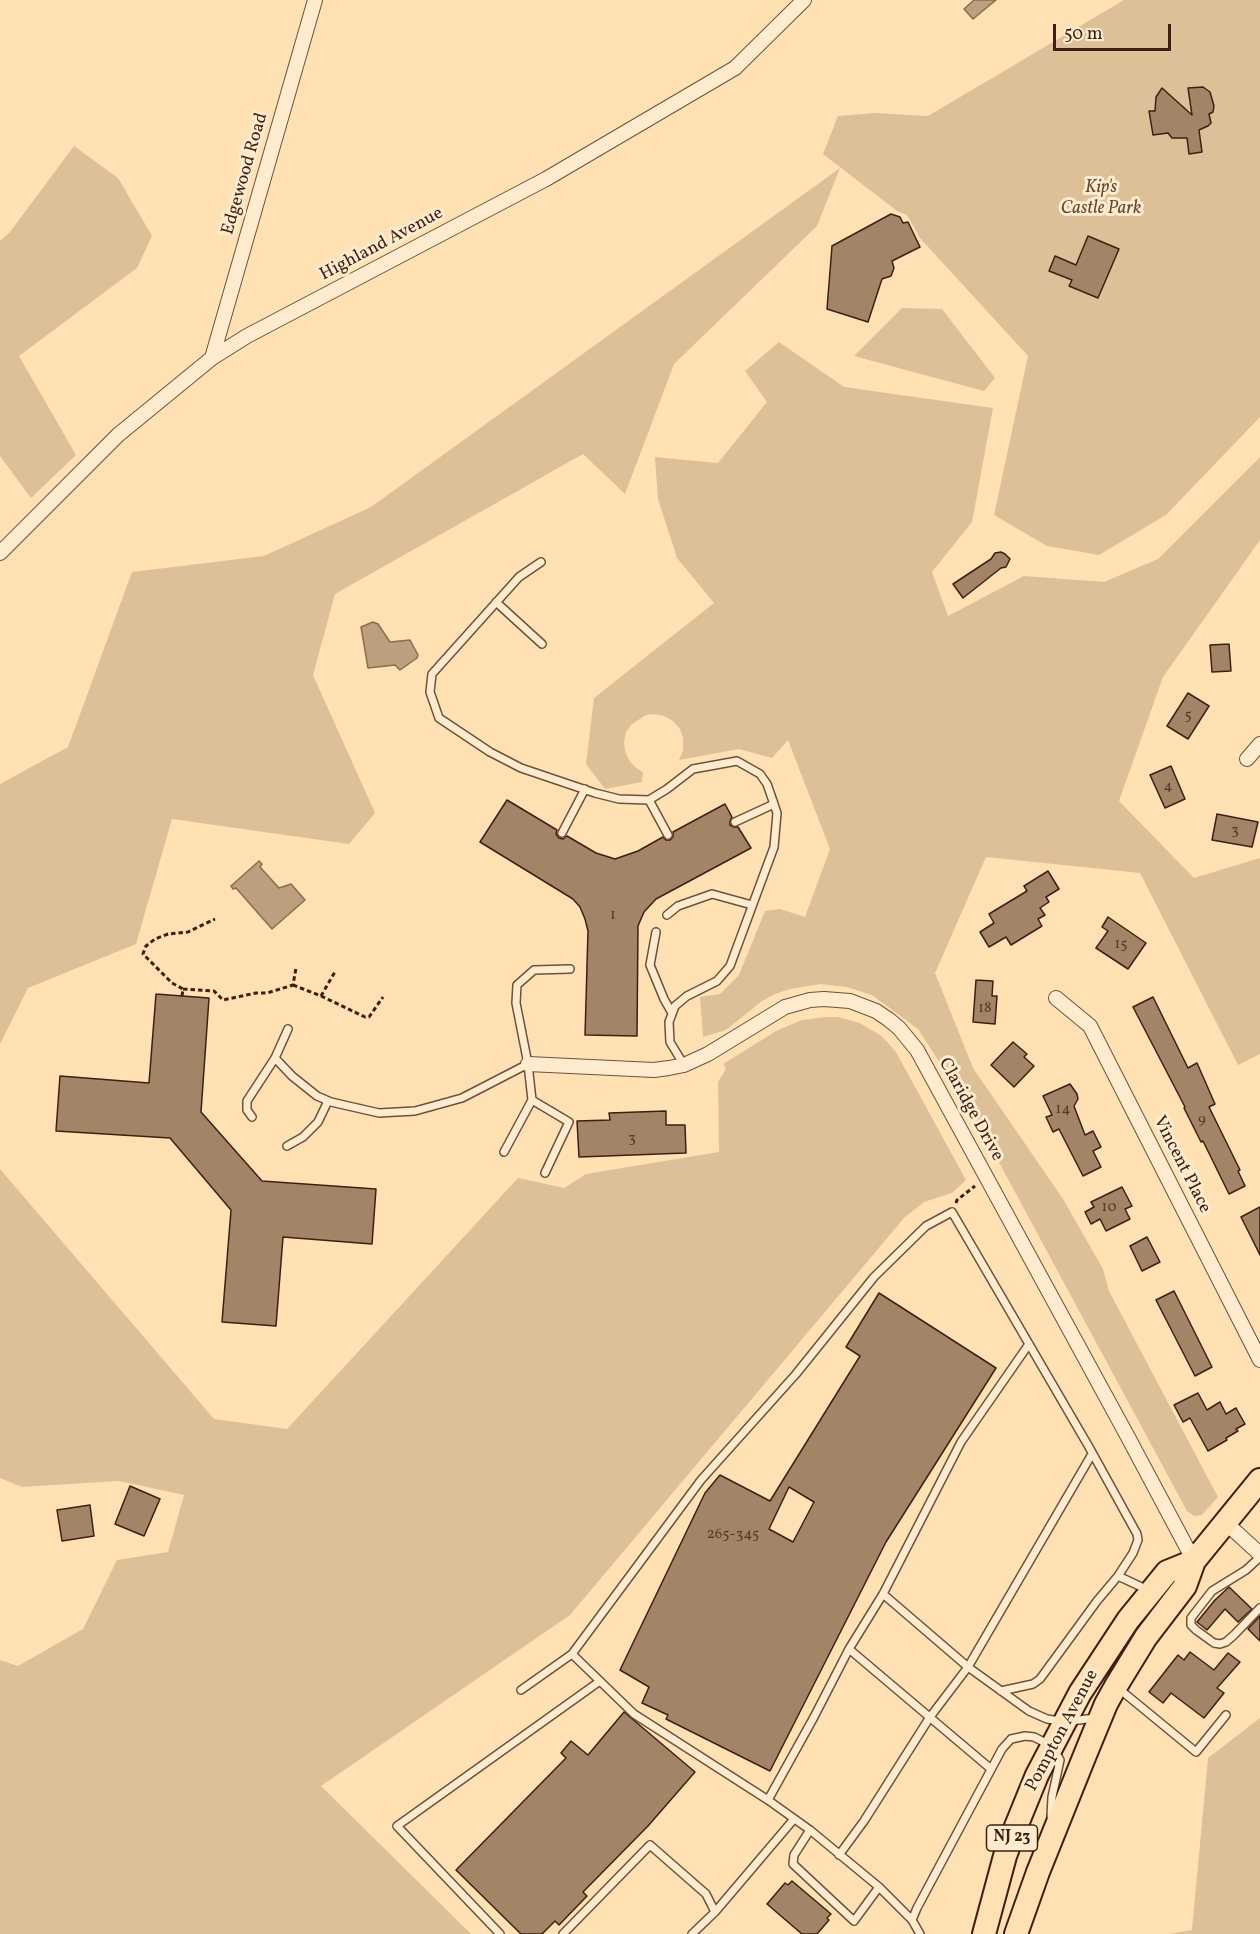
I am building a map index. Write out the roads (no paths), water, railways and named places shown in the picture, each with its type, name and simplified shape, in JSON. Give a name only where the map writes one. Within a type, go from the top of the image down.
[{"type":"main road","name":"Pompton Avenue","points":[[1016,1934],[1049,1846],[1116,1686],[1146,1636],[1185,1586],[1194,1561],[1260,1480]]},
{"type":"main road","name":"Pompton Avenue","points":[[984,1934],[1005,1856],[1015,1829],[1037,1775],[1065,1722],[1100,1661],[1167,1572],[1194,1561]]},
{"type":"street","name":"Edgewood Road","points":[[212,358],[315,0]]},
{"type":"street","name":"Highland Avenue","points":[[0,553],[118,435],[212,358],[247,336],[546,179],[735,68],[804,0]]},
{"type":"street","points":[[1247,759],[1260,744]]},
{"type":"street","name":"Vincent Place","points":[[1056,998],[1090,1026],[1260,1360]]},
{"type":"street","name":"Claridge Drive","points":[[528,1064],[654,1070],[684,1065],[708,1054],[772,1013],[810,1000],[850,1001],[876,1011],[899,1028],[917,1050],[1194,1561]]},
{"type":"street","points":[[1226,1523],[1260,1555]]},
{"type":"lane","points":[[541,562],[519,577],[432,674],[430,692],[439,718],[490,752],[521,768],[619,799],[649,800],[693,769],[737,761],[760,774],[767,784],[777,813],[774,847],[730,966],[717,981],[687,996],[675,1006],[672,1013],[669,1022],[670,1042],[684,1065]]},
{"type":"lane","points":[[496,602],[542,644]]},
{"type":"lane","points":[[562,833],[585,789]]},
{"type":"lane","points":[[649,800],[668,835]]},
{"type":"lane","points":[[735,822],[774,804]]},
{"type":"lane","points":[[667,915],[678,906],[712,894],[753,905]]},
{"type":"lane","points":[[656,932],[650,965],[672,1013]]},
{"type":"lane","points":[[504,1152],[532,1100],[528,1064],[516,1003],[517,985],[534,970],[570,969]]},
{"type":"lane","points":[[252,1117],[247,1110],[247,1101],[275,1058],[288,1029]]},
{"type":"lane","points":[[275,1058],[292,1076],[317,1096],[328,1101],[379,1113],[415,1111],[462,1098],[528,1064]]},
{"type":"lane","points":[[532,1100],[569,1122],[545,1173]]},
{"type":"lane","points":[[287,1146],[303,1137],[318,1122],[328,1101]]},
{"type":"lane","points":[[521,1690],[572,1654],[701,1480],[796,1374],[874,1278],[926,1226],[952,1212],[1137,1534],[1137,1546],[1118,1576],[1040,1679],[1033,1684],[1001,1691]]},
{"type":"lane","points":[[768,1800],[849,1649],[883,1594],[961,1443],[1029,1344]]},
{"type":"lane","points":[[839,1855],[864,1821],[930,1718],[968,1667],[1092,1454]]},
{"type":"lane","points":[[1260,1555],[1246,1570],[1212,1591],[1191,1618],[1191,1625],[1220,1644],[1234,1635],[1260,1608]]},
{"type":"lane","points":[[1118,1576],[1151,1592]]},
{"type":"lane","points":[[883,1594],[968,1667],[1029,1712],[1047,1719],[1065,1722],[1101,1718]]},
{"type":"lane","points":[[849,1649],[991,1769]]},
{"type":"lane","points":[[572,1654],[634,1714],[768,1800],[810,1830],[879,1887],[912,1920],[920,1934]]},
{"type":"lane","points":[[500,1934],[397,1826],[600,1681]]},
{"type":"lane","points":[[1116,1686],[1196,1752],[1226,1715]]},
{"type":"lane","points":[[912,1920],[991,1769],[1006,1743],[1017,1737],[1034,1737],[1052,1746],[1059,1760],[1052,1797],[1049,1846]]},
{"type":"lane","points":[[692,1934],[715,1912],[794,1819]]},
{"type":"lane","points":[[810,1830],[794,1855],[792,1864],[854,1921],[879,1887]]},
{"type":"lane","points":[[562,1934],[650,1845],[706,1894],[715,1912]]},
{"type":"park label","name":"Kip's Castle Park","points":[[1101,199]]}]
